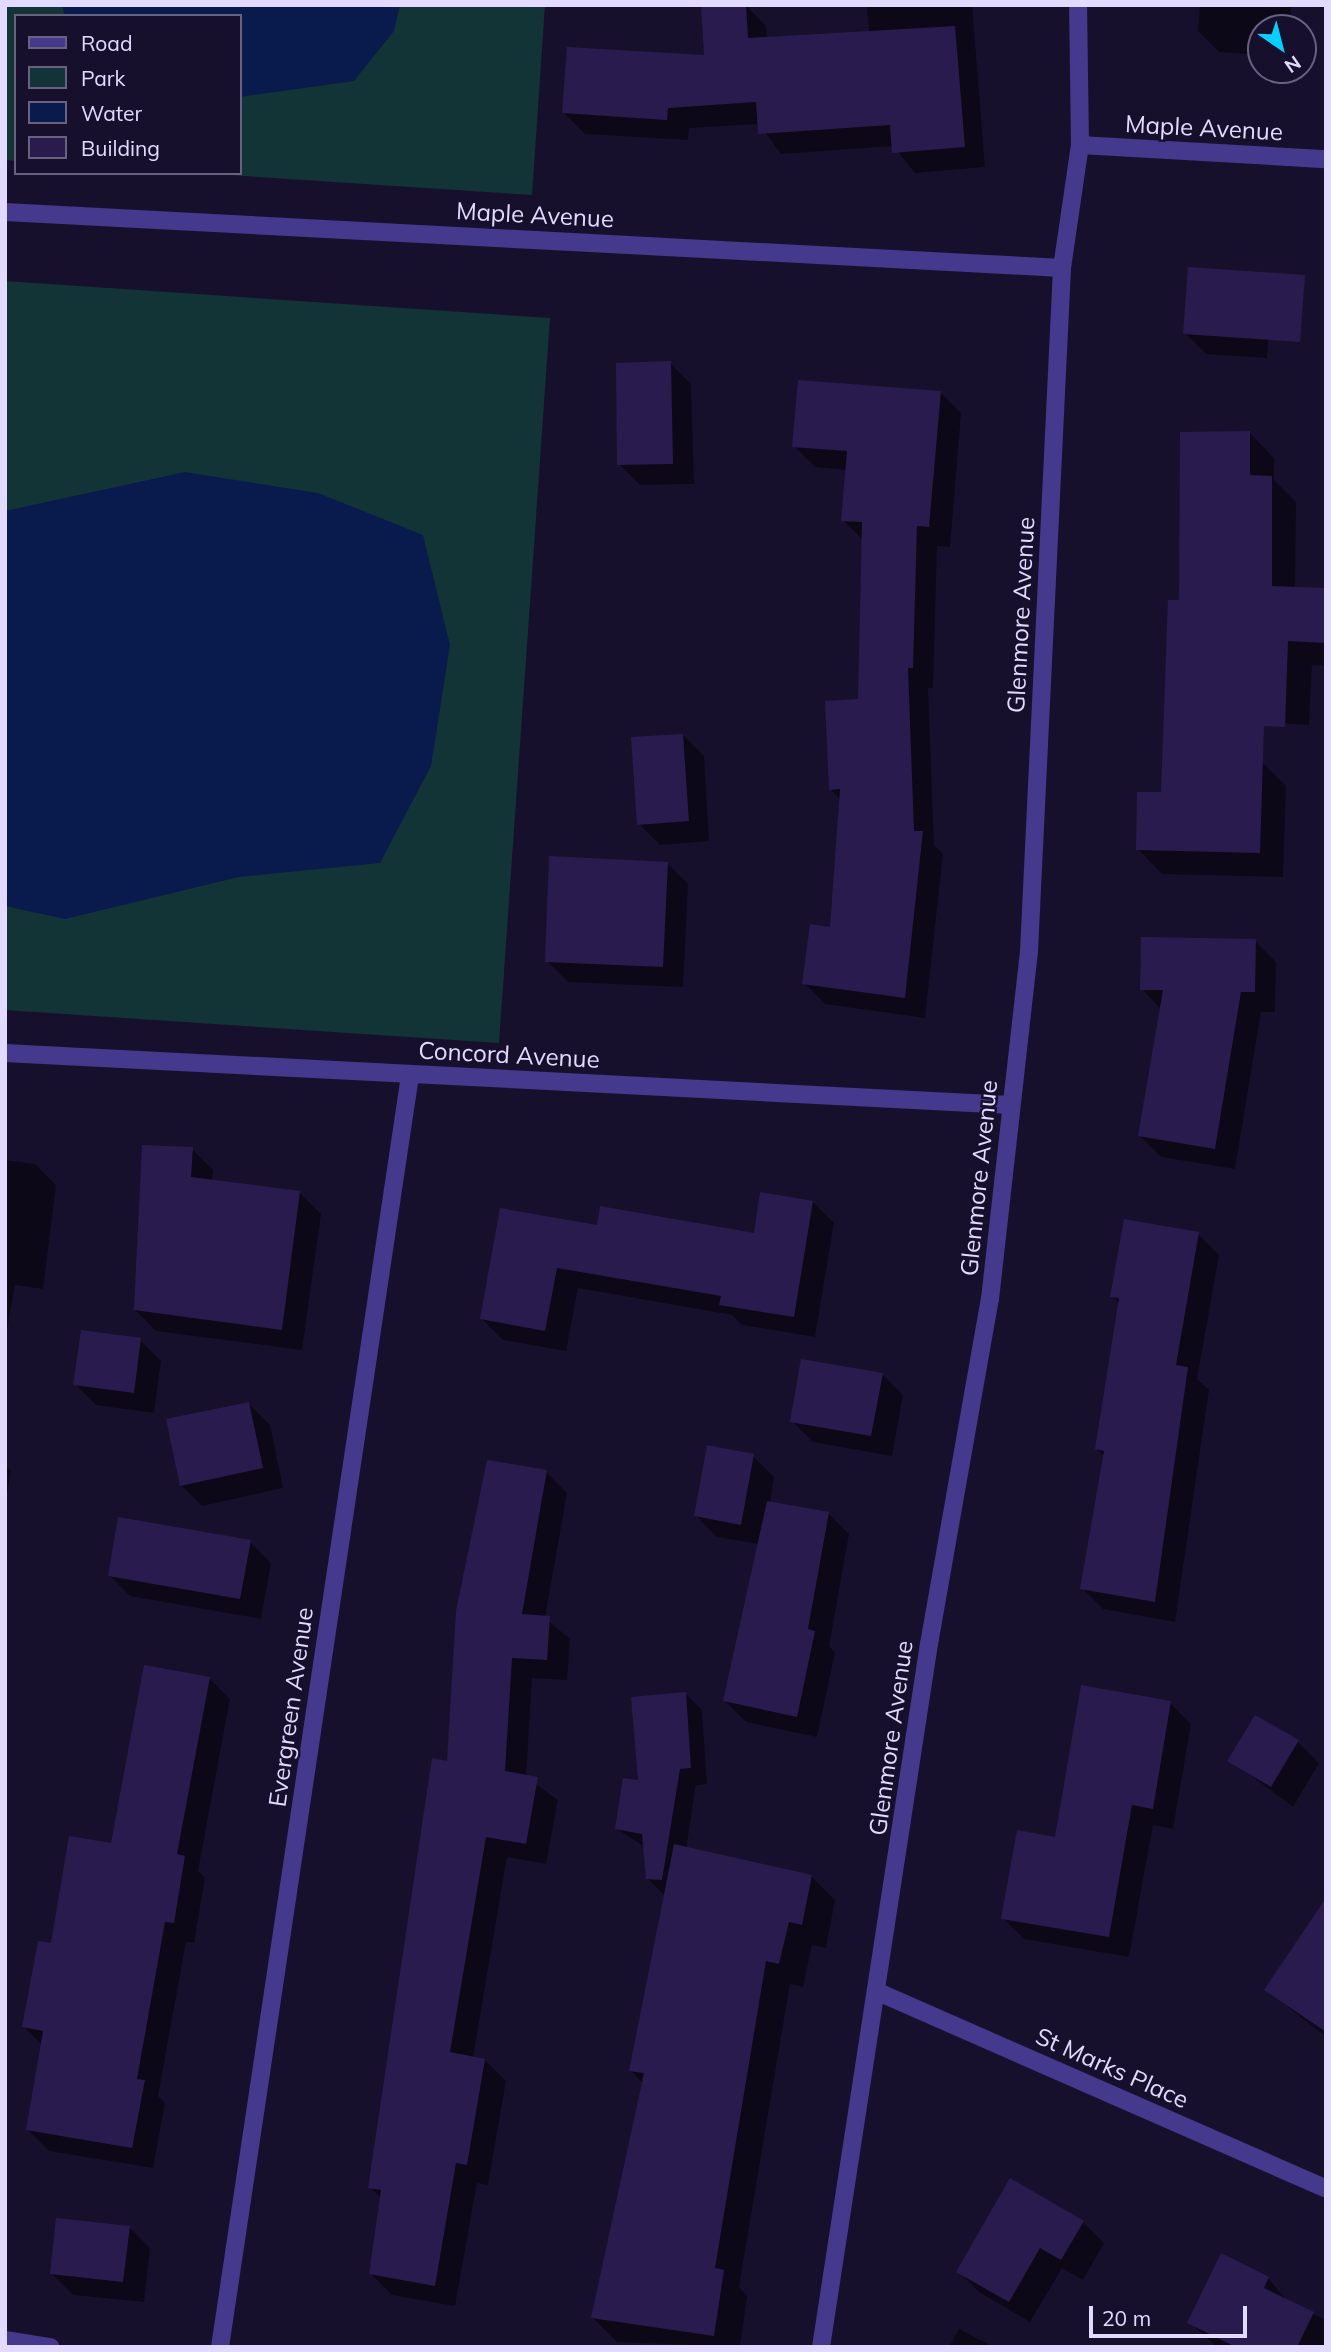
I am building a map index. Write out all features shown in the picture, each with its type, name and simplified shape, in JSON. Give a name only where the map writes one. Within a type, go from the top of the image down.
[{"type":"street","name":"Glenmore Avenue","points":[[821,2347],[878,1992],[929,1644],[990,1299],[1029,951],[1062,268],[1080,145],[1078,5]]},
{"type":"street","name":"Maple Avenue","points":[[1080,145],[1326,159]]},
{"type":"street","name":"Maple Avenue","points":[[5,212],[1062,268]]},
{"type":"street","name":"Concord Avenue","points":[[5,1053],[1011,1105]]},
{"type":"street","name":"Evergreen Avenue","points":[[220,2347],[410,1075]]},
{"type":"street","name":"St Marks Place","points":[[878,1992],[1326,2189]]},
{"type":"street","points":[[5,2340],[50,2347]]},
{"type":"green space","points":[[5,5],[545,5],[532,195],[228,175],[242,175],[242,14],[14,14],[14,161],[5,160]]},
{"type":"green space","points":[[5,281],[550,318],[499,1043],[5,1010]]},
{"type":"water","points":[[62,5],[400,5],[394,31],[354,81],[242,97],[242,14],[64,14]]},
{"type":"water","points":[[185,472],[318,493],[423,535],[450,645],[431,766],[380,863],[239,877],[65,919],[5,906],[5,511]]},
{"type":"building","points":[[701,5],[746,5],[748,38],[955,26],[965,147],[892,153],[890,125],[758,134],[756,102],[668,108],[667,120],[562,113],[567,47],[704,55]]},
{"type":"building","points":[[1188,267],[1305,275],[1300,342],[1183,334]]},
{"type":"building","points":[[671,361],[673,464],[617,465],[616,363]]},
{"type":"building","points":[[798,380],[941,391],[929,527],[917,526],[913,668],[908,668],[914,831],[923,831],[905,998],[802,984],[810,924],[830,927],[840,789],[829,790],[825,701],[858,699],[862,522],[841,521],[847,451],[792,447]]},
{"type":"building","points":[[1250,431],[1250,475],[1272,476],[1272,586],[1326,588],[1326,643],[1288,641],[1285,727],[1264,726],[1260,853],[1136,850],[1137,792],[1161,792],[1168,600],[1179,600],[1180,432]]},
{"type":"building","points":[[683,734],[689,821],[637,825],[631,737]]},
{"type":"building","points":[[549,856],[668,862],[663,967],[545,962]]},
{"type":"building","points":[[1141,937],[1256,939],[1255,992],[1241,992],[1215,1149],[1138,1136],[1163,990],[1140,990]]},
{"type":"building","points":[[142,1145],[193,1147],[191,1177],[300,1191],[282,1330],[134,1310]]},
{"type":"building","points":[[760,1192],[813,1201],[794,1317],[719,1305],[721,1296],[557,1268],[545,1331],[480,1319],[500,1208],[597,1225],[600,1206],[754,1233]]},
{"type":"building","points":[[1124,1219],[1199,1232],[1176,1365],[1188,1367],[1155,1602],[1080,1589],[1104,1451],[1095,1449],[1119,1298],[1110,1297]]},
{"type":"building","points":[[81,1330],[141,1338],[134,1393],[73,1385]]},
{"type":"building","points":[[801,1359],[883,1373],[871,1436],[790,1422]]},
{"type":"building","points":[[249,1402],[263,1468],[180,1486],[166,1419]]},
{"type":"building","points":[[707,1445],[754,1454],[741,1525],[694,1516]]},
{"type":"building","points":[[487,1460],[547,1470],[522,1614],[550,1616],[547,1660],[512,1658],[505,1771],[538,1777],[526,1844],[486,1837],[450,2052],[485,2059],[467,2165],[456,2163],[435,2286],[369,2274],[381,2190],[368,2188],[432,1758],[447,1761],[456,1611]]},
{"type":"building","points":[[767,1501],[829,1512],[808,1629],[815,1631],[797,1717],[723,1701]]},
{"type":"building","points":[[118,1517],[251,1540],[240,1599],[108,1576]]},
{"type":"building","points":[[144,1665],[210,1677],[177,1854],[185,1856],[174,1923],[165,1922],[137,2079],[145,2080],[132,2148],[26,2130],[43,2031],[22,2027],[38,1941],[51,1943],[69,1836],[111,1843]]},
{"type":"building","points":[[1081,1685],[1171,1701],[1153,1809],[1132,1805],[1109,1937],[1001,1919],[1017,1830],[1055,1837]]},
{"type":"building","points":[[686,1692],[691,1768],[680,1769],[662,1880],[646,1879],[642,1834],[615,1829],[623,1778],[638,1780],[631,1697]]},
{"type":"building","points":[[1255,1715],[1299,1740],[1271,1787],[1227,1761]]},
{"type":"building","points":[[674,1844],[812,1875],[802,1925],[789,1922],[779,1964],[766,1961],[715,2268],[724,2270],[714,2336],[591,2318],[644,2073],[629,2071]]},
{"type":"building","points":[[1326,1898],[1326,2032],[1264,1990]]},
{"type":"building","points":[[1010,2178],[1084,2221],[1061,2260],[1040,2248],[1009,2302],[956,2272]]},
{"type":"building","points":[[56,2218],[130,2226],[123,2282],[50,2274]]},
{"type":"building","points":[[1221,2253],[1269,2277],[1264,2288],[1314,2312],[1297,2347],[1236,2347],[1187,2323]]}]
